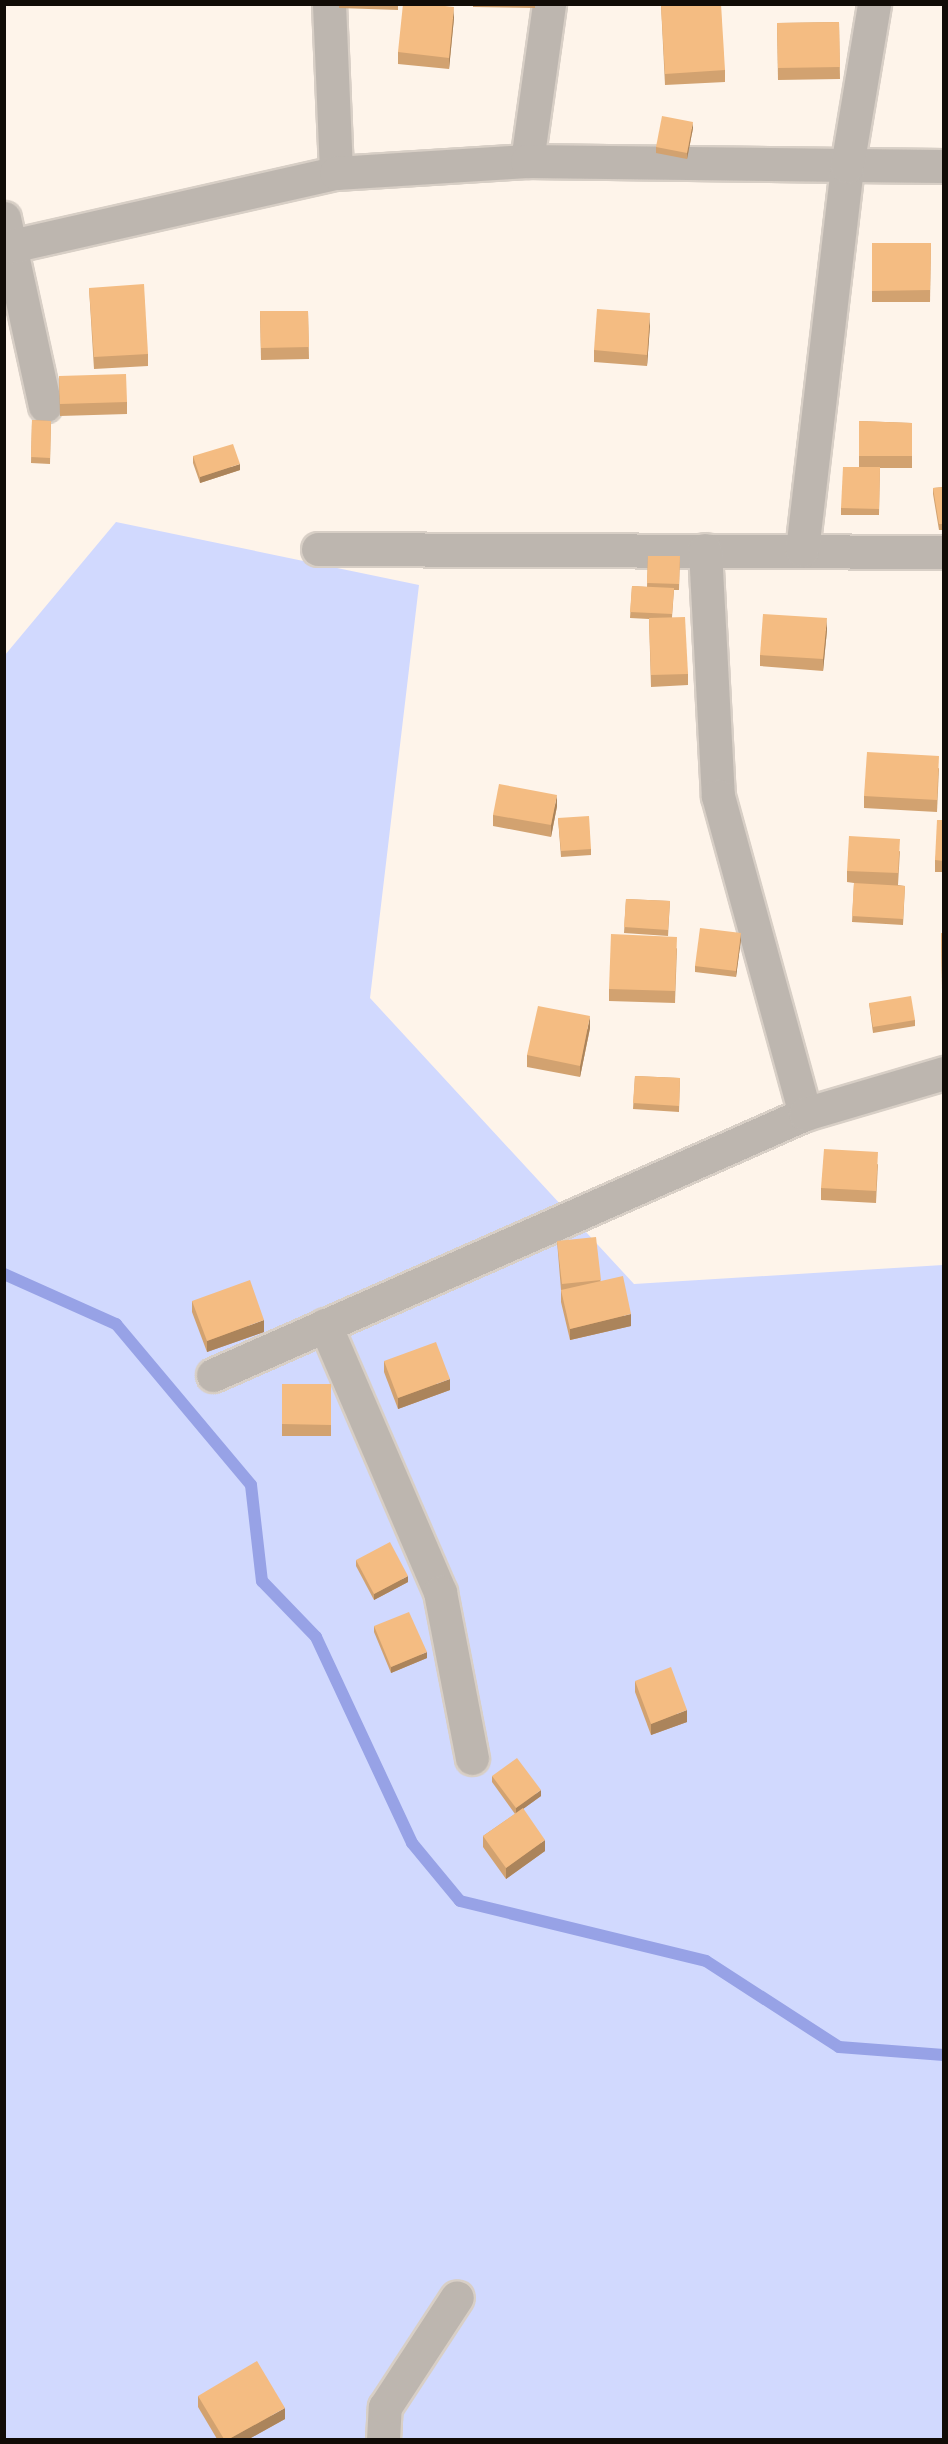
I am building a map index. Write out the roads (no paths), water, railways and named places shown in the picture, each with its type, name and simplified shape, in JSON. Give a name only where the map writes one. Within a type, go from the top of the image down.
[{"type":"street","points":[[329,4],[336,173]]},
{"type":"street","points":[[527,161],[549,4]]},
{"type":"street","points":[[802,550],[847,166],[874,4]]},
{"type":"street","points":[[45,406],[8,232],[336,173],[527,161],[944,166]]},
{"type":"street","points":[[318,549],[705,549],[944,552]]},
{"type":"street","points":[[705,549],[718,796],[805,1114]]},
{"type":"street","points":[[213,1375],[805,1114],[944,1073]]},
{"type":"street","points":[[325,1325],[440,1592],[472,1758]]},
{"type":"street","points":[[383,2439],[385,2407],[457,2297]]},
{"type":"waterway","points":[[4,1274],[116,1324],[251,1485],[262,1581],[316,1637],[412,1843],[460,1901],[706,1961],[839,2047],[944,2055]]}]
